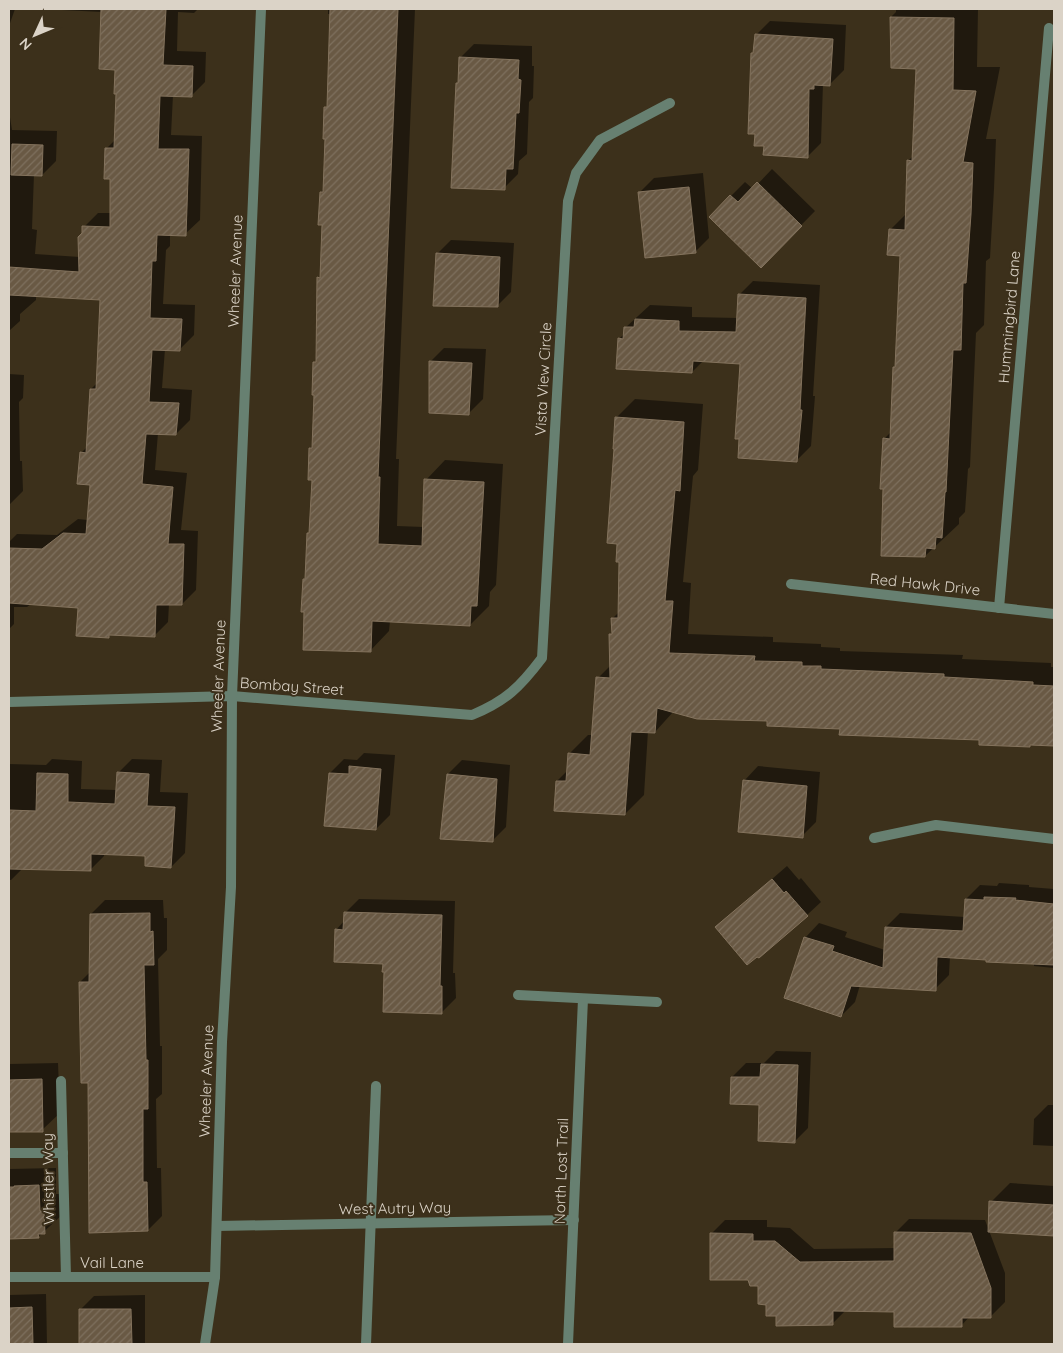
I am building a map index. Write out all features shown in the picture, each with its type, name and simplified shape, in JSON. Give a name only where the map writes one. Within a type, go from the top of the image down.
[{"type":"street","name":"Wheeler Avenue","points":[[205,1344],[215,1276],[222,1042],[231,886],[232,696],[261,9]]},
{"type":"street","name":"Hummingbird Lane","points":[[999,608],[1049,28]]},
{"type":"street","name":"Vista View Circle","points":[[509,696],[526,679],[542,658],[568,201],[576,173],[600,140],[670,103]]},
{"type":"street","name":"Red Hawk Drive","points":[[792,584],[1054,614]]},
{"type":"street","name":"Bombay Street","points":[[9,702],[232,696],[472,715],[489,708],[509,696]]},
{"type":"street","points":[[874,838],[936,824],[1054,839]]},
{"type":"street","points":[[518,996],[657,1002]]},
{"type":"street","name":"North Lost Trail","points":[[568,1344],[583,999]]},
{"type":"street","name":"Whistler Way","points":[[61,1081],[66,1277]]},
{"type":"street","points":[[366,1344],[376,1086]]},
{"type":"street","points":[[9,1153],[63,1153]]},
{"type":"street","name":"West Autry Way","points":[[216,1226],[574,1220]]},
{"type":"street","name":"Vail Lane","points":[[9,1277],[215,1276]]},
{"type":"building","points":[[101,9],[166,9],[163,65],[193,66],[192,97],[160,96],[158,149],[189,149],[186,236],[157,235],[156,261],[152,261],[150,318],[182,319],[180,351],[152,350],[149,402],[179,403],[176,435],[146,434],[142,484],[173,487],[168,544],[184,544],[182,605],[156,605],[155,637],[109,635],[109,638],[76,636],[78,608],[9,603],[9,548],[42,549],[63,533],[86,534],[90,485],[77,484],[80,452],[86,453],[90,389],[96,389],[100,300],[9,295],[9,267],[79,272],[78,237],[82,233],[82,226],[110,227],[110,179],[104,179],[105,148],[114,148],[116,94],[114,94],[115,70],[99,69]]},
{"type":"building","points":[[330,9],[398,9],[378,477],[380,477],[378,544],[422,546],[424,479],[484,482],[477,606],[471,606],[470,626],[372,621],[371,652],[303,650],[304,612],[301,612],[312,480],[308,480],[309,448],[312,448],[313,362],[316,362],[317,277],[320,278],[322,225],[318,225],[320,192],[323,192],[324,107],[327,107]]},
{"type":"building","points":[[890,17],[954,18],[953,90],[976,91],[963,162],[973,163],[971,214],[966,283],[963,283],[961,350],[953,350],[942,538],[936,537],[935,549],[926,548],[925,557],[881,556],[883,489],[880,489],[883,438],[890,439],[900,256],[887,255],[889,229],[905,230],[907,160],[912,161],[916,69],[891,68]]},
{"type":"building","points":[[755,34],[833,39],[830,86],[814,85],[814,89],[809,89],[808,158],[763,155],[764,146],[754,146],[755,134],[748,134],[751,53],[753,53]]},
{"type":"building","points":[[459,57],[519,60],[518,79],[521,80],[519,113],[516,113],[513,169],[506,169],[505,190],[451,188]]},
{"type":"building","points":[[12,144],[43,145],[42,176],[11,175]]},
{"type":"building","points":[[757,182],[802,226],[761,268],[709,217],[730,195],[738,202]]},
{"type":"building","points":[[689,187],[696,253],[645,258],[638,192]]},
{"type":"building","points":[[436,253],[500,257],[498,307],[433,306]]},
{"type":"building","points":[[738,294],[806,298],[800,410],[802,410],[797,462],[738,458],[739,439],[735,439],[740,364],[693,361],[692,373],[616,369],[618,338],[623,339],[624,327],[634,327],[635,319],[679,321],[679,331],[736,332]]},
{"type":"building","points":[[429,361],[472,363],[469,415],[429,413]]},
{"type":"building","points":[[615,417],[684,422],[680,491],[675,490],[665,601],[673,601],[669,653],[755,656],[754,661],[802,662],[802,666],[821,666],[821,669],[944,674],[944,677],[1033,682],[1033,685],[1054,686],[1054,746],[979,745],[979,740],[839,735],[840,729],[767,726],[767,721],[697,719],[657,708],[655,733],[631,732],[625,815],[554,811],[556,781],[566,781],[568,753],[590,755],[596,677],[610,678],[609,634],[612,634],[611,618],[618,618],[619,562],[616,562],[617,544],[607,543]]},
{"type":"building","points":[[349,766],[381,769],[376,830],[324,826],[329,773],[349,774]]},
{"type":"building","points":[[117,772],[149,774],[147,806],[175,807],[171,868],[145,866],[145,856],[91,854],[91,871],[9,869],[9,810],[36,811],[37,773],[68,774],[68,802],[115,804]]},
{"type":"building","points":[[447,774],[497,779],[493,842],[440,839]]},
{"type":"building","points":[[743,780],[807,786],[803,838],[738,832]]},
{"type":"building","points":[[772,879],[784,893],[786,891],[808,916],[759,958],[757,957],[747,965],[715,927]]},
{"type":"building","points":[[984,897],[1016,898],[1015,900],[1054,904],[1054,965],[986,962],[986,960],[937,957],[936,991],[851,986],[841,1017],[784,998],[804,937],[834,946],[832,951],[883,968],[885,927],[963,931],[965,899],[984,900]]},
{"type":"building","points":[[344,912],[442,915],[440,986],[442,986],[442,1014],[383,1012],[383,964],[334,962],[335,929],[343,930]]},
{"type":"building","points":[[150,913],[150,932],[153,931],[154,965],[144,965],[148,1109],[143,1109],[143,1182],[147,1182],[148,1231],[89,1233],[88,1083],[81,1083],[79,982],[89,982],[90,914]]},
{"type":"building","points":[[761,1064],[798,1065],[795,1143],[758,1141],[759,1105],[730,1104],[731,1077],[760,1077]]},
{"type":"building","points":[[42,1079],[43,1132],[9,1132],[9,1080]]},
{"type":"building","points":[[39,1185],[40,1211],[44,1211],[45,1234],[38,1234],[39,1238],[9,1239],[9,1187]]},
{"type":"building","points":[[989,1201],[1054,1205],[1054,1236],[988,1232]]},
{"type":"building","points":[[894,1232],[971,1233],[991,1288],[991,1318],[962,1318],[962,1327],[894,1327],[894,1312],[833,1311],[833,1325],[776,1326],[776,1316],[766,1316],[766,1305],[758,1304],[758,1286],[750,1286],[748,1280],[710,1280],[710,1233],[753,1234],[753,1241],[775,1241],[800,1262],[894,1261]]},
{"type":"building","points":[[32,1307],[33,1344],[9,1344],[9,1308]]},
{"type":"building","points":[[79,1309],[131,1309],[132,1344],[79,1344]]}]
